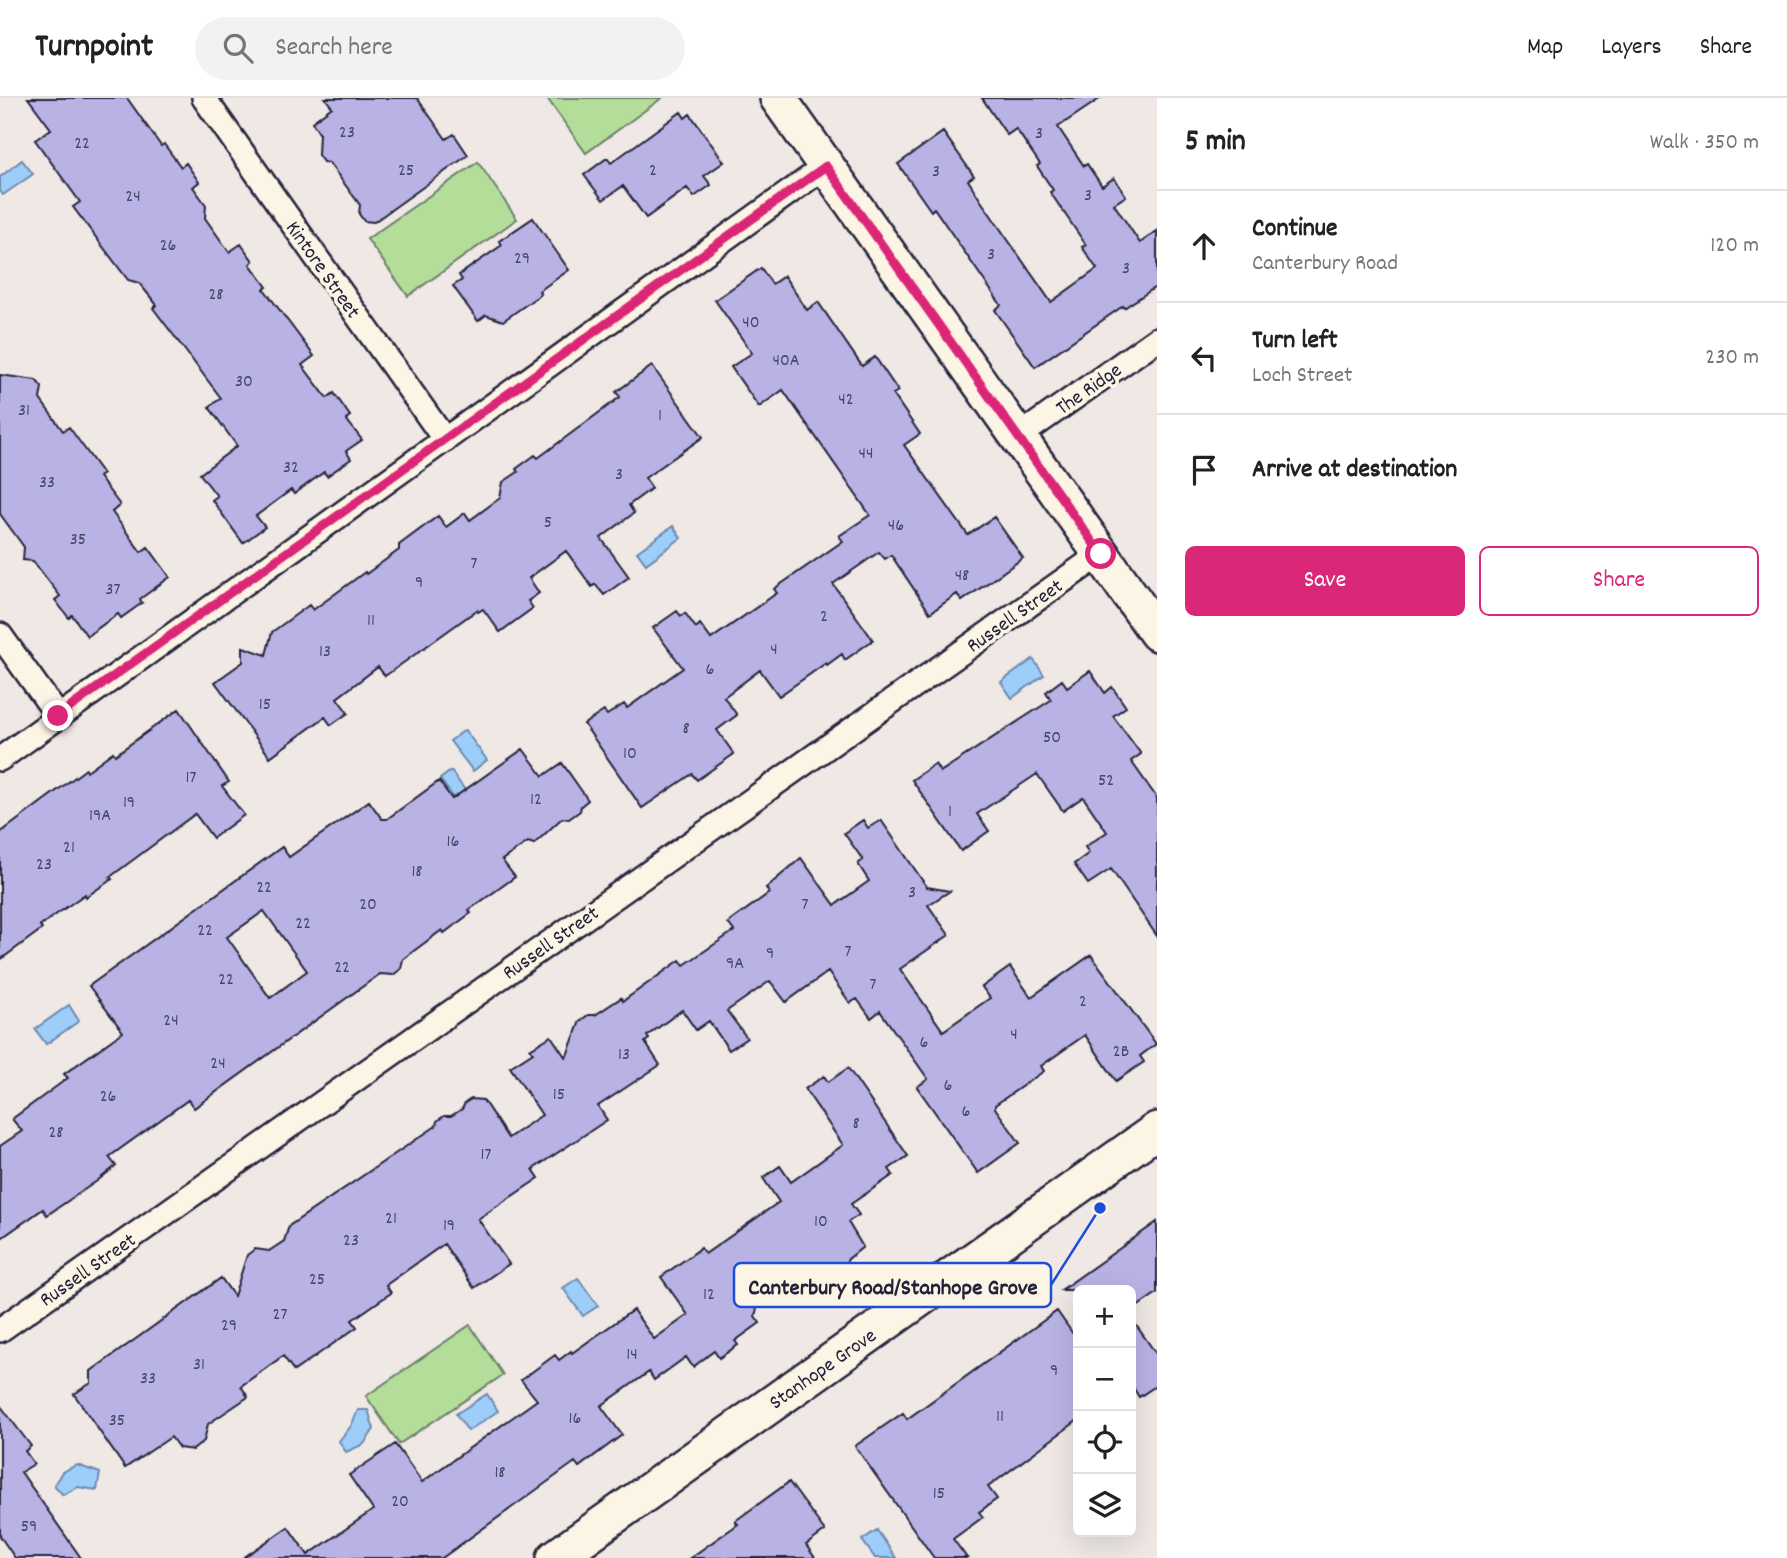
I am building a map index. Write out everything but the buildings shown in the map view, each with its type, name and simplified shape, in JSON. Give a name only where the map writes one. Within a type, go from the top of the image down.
[{"type":"main road","points":[[778,98],[1157,633]]},
{"type":"main road","name":"Stanhope Grove","points":[[555,1558],[1157,1130]]},
{"type":"street","name":"Kintore Street","points":[[204,98],[445,440]]},
{"type":"street","points":[[0,759],[826,166]]},
{"type":"street","name":"The Ridge","points":[[1018,437],[1157,339]]},
{"type":"street","name":"Russell Street","points":[[0,1330],[1101,554]]},
{"type":"street","points":[[0,635],[58,716]]},
{"type":"green space","points":[[547,98],[662,98],[586,153]]},
{"type":"green space","points":[[478,162],[517,219],[408,296],[367,239]]},
{"type":"green space","points":[[470,1325],[503,1375],[399,1444],[366,1396]]},
{"type":"water","points":[[22,160],[33,174],[3,195],[0,191],[0,177]]},
{"type":"water","points":[[673,526],[681,538],[646,564],[637,552]]},
{"type":"water","points":[[1033,659],[1044,675],[1012,698],[1001,682]]},
{"type":"water","points":[[465,730],[487,760],[473,771],[450,741]]},
{"type":"water","points":[[451,771],[476,805],[465,813],[440,779]]},
{"type":"water","points":[[69,1005],[79,1021],[46,1044],[35,1029]]},
{"type":"water","points":[[578,1278],[598,1306],[583,1316],[563,1288]]},
{"type":"water","points":[[487,1394],[498,1411],[468,1431],[456,1414]]},
{"type":"water","points":[[358,1410],[368,1410],[374,1429],[364,1444],[346,1452],[339,1441],[351,1426]]},
{"type":"water","points":[[77,1465],[100,1473],[97,1490],[78,1487],[63,1495],[54,1485],[62,1472]]},
{"type":"water","points":[[877,1530],[896,1558],[875,1558],[862,1540]]},
{"type":"place","name":"Canterbury Road/Stanhope Grove","points":[[1100,1208]]},
{"type":"route","points":[[58,716],[826,166],[1101,554]]}]
